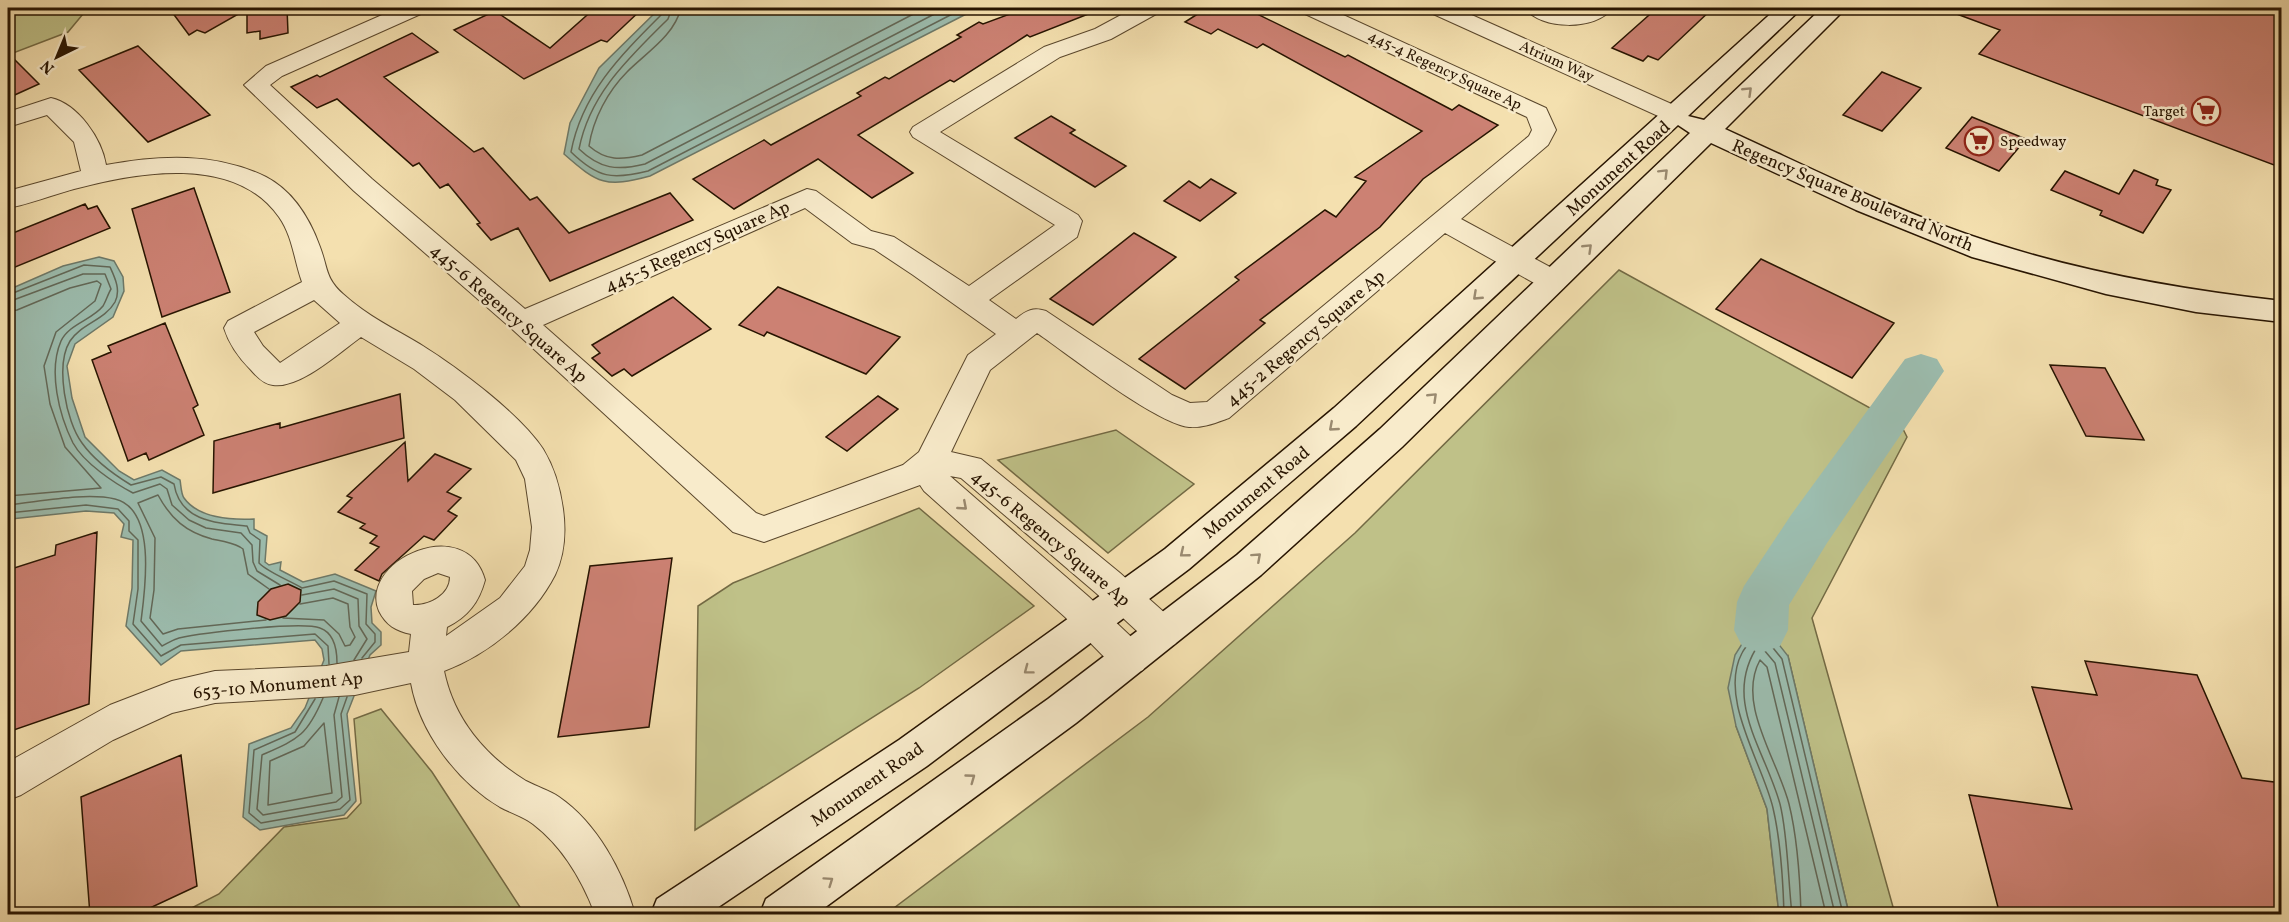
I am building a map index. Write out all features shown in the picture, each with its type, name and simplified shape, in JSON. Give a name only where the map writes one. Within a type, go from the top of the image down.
[{"type":"main road","name":"Monument Road","points":[[672,915],[913,753],[1124,599],[1257,493],[1676,115],[1790,8]]},
{"type":"main road","name":"Monument Road","points":[[780,915],[905,827],[1130,659],[1249,564],[1381,448],[1835,8]]},
{"type":"main road","name":"Regency Square Boulevard North","points":[[1676,115],[1706,132],[1866,204],[1982,250],[2106,284],[2196,302],[2282,312]]},
{"type":"street","name":"445-6 Regency Square Ap","points":[[415,8],[274,71],[256,85],[363,185],[522,322],[702,487],[745,523],[764,529],[914,474],[931,460]]},
{"type":"street","points":[[968,301],[1068,231],[1069,221],[922,132],[1052,52],[1102,34],[1150,8]]},
{"type":"street","name":"445-4 Regency Square Ap","points":[[1311,8],[1537,113],[1544,130],[1539,140],[1445,222]]},
{"type":"street","name":"Atrium Way","points":[[1439,8],[1676,115]]},
{"type":"street","points":[[1536,8],[1570,20],[1582,19],[1601,8]]},
{"type":"street","points":[[8,120],[51,105],[79,130],[93,152],[94,174]]},
{"type":"street","points":[[8,200],[94,174],[157,166],[196,166],[226,171],[255,182],[276,195],[295,219],[306,245],[317,286],[238,328],[240,337],[275,375],[292,371],[358,325]]},
{"type":"street","name":"445-5 Regency Square Ap","points":[[522,322],[723,238],[807,197],[862,237],[884,243],[968,301],[1026,325]]},
{"type":"street","points":[[1445,222],[1553,281]]},
{"type":"street","name":"445-2 Regency Square Ap","points":[[1026,325],[1161,403],[1187,415],[1203,415],[1218,410],[1445,222]]},
{"type":"street","name":"653-10 Monument Ap","points":[[8,782],[96,730],[155,701],[203,688],[368,679],[425,664],[472,639],[517,604],[541,573],[549,536],[545,494],[533,459],[502,425],[456,382],[409,352],[358,325],[317,286]]},
{"type":"street","points":[[931,460],[978,363],[1026,325]]},
{"type":"street","name":"445-6 Regency Square Ap","points":[[931,460],[970,468],[1162,633]]},
{"type":"street","name":"445-6 Regency Square Ap","points":[[931,460],[935,482],[1093,622],[1130,659]]},
{"type":"street","points":[[1004,542],[1032,520]]},
{"type":"street","points":[[431,618],[425,664],[430,690],[443,721],[470,761],[513,794],[546,810],[580,843],[604,885],[615,915]]},
{"type":"green space","points":[[8,8],[88,8],[68,32],[8,55]]},
{"type":"green space","points":[[1619,270],[1901,425],[1907,437],[1812,618],[1895,914],[1849,914],[1788,656],[1736,726],[1767,809],[1779,914],[886,914],[1148,717],[1355,533]]},
{"type":"green space","points":[[1116,430],[1194,484],[1108,553],[998,460]]},
{"type":"green space","points":[[919,508],[1034,606],[919,688],[695,830],[698,606],[733,583]]},
{"type":"green space","points":[[381,709],[432,772],[520,907],[512,914],[180,914],[219,894],[284,827],[347,818],[361,803],[354,719]]},
{"type":"water","points":[[660,8],[978,8],[650,176],[623,182],[603,181],[586,172],[564,154],[570,123],[599,68]]},
{"type":"water","points":[[99,257],[114,261],[123,277],[124,291],[113,317],[75,344],[67,366],[72,398],[85,437],[119,471],[134,480],[162,470],[180,480],[184,498],[198,510],[216,517],[254,519],[254,529],[267,536],[265,562],[269,565],[281,562],[280,570],[303,582],[335,574],[376,591],[371,607],[372,623],[381,632],[381,645],[370,655],[347,714],[356,801],[344,815],[260,830],[243,817],[249,744],[291,728],[305,708],[324,660],[322,649],[315,640],[181,651],[161,665],[126,626],[132,588],[133,540],[121,537],[124,524],[114,513],[86,511],[11,519],[8,517],[8,290],[63,266]]},
{"type":"water","points":[[1752,628],[1769,632],[1788,656],[1849,914],[1779,914],[1767,809],[1736,726],[1728,688],[1735,655]]},
{"type":"building","points":[[169,8],[287,8],[288,33],[260,39],[260,31],[247,33],[247,9],[205,33],[197,30],[189,35]]},
{"type":"building","points":[[595,8],[643,8],[607,42],[601,40],[524,79],[454,30],[495,11],[550,48]]},
{"type":"building","points":[[1026,8],[1101,9],[1030,37],[1027,35],[954,82],[950,80],[858,135],[913,173],[872,198],[818,159],[734,209],[693,179],[764,140],[771,145],[861,96],[857,93],[885,77],[889,79],[961,37],[957,35],[979,22],[983,24]]},
{"type":"building","points":[[1207,8],[1245,8],[1345,57],[1348,55],[1452,110],[1459,105],[1498,125],[1423,179],[1380,227],[1260,320],[1265,323],[1185,389],[1139,359],[1239,280],[1235,277],[1325,210],[1336,217],[1366,181],[1355,177],[1422,131],[1263,44],[1257,48],[1218,29],[1211,34],[1185,22]]},
{"type":"building","points":[[1657,8],[1713,8],[1658,60],[1648,56],[1643,61],[1612,48]]},
{"type":"building","name":"Target","points":[[1947,8],[2258,8],[2282,15],[2282,168],[1979,54],[2000,30],[1946,10]]},
{"type":"building","points":[[412,33],[438,52],[384,77],[474,152],[483,148],[530,200],[537,197],[569,233],[670,193],[693,220],[550,281],[518,228],[491,240],[448,184],[440,188],[419,163],[413,166],[337,99],[317,108],[291,87],[317,75],[320,77]]},
{"type":"building","points":[[138,46],[210,115],[148,142],[79,70]]},
{"type":"building","points":[[8,53],[39,84],[8,98]]},
{"type":"building","points":[[1882,72],[1921,88],[1882,131],[1843,115]]},
{"type":"building","points":[[1051,116],[1075,130],[1070,133],[1126,166],[1095,187],[1015,138]]},
{"type":"building","points":[[1972,117],[2026,139],[1999,171],[1946,148]]},
{"type":"building","points":[[2134,170],[2158,180],[2156,185],[2171,190],[2143,233],[2100,215],[2102,211],[2051,190],[2065,171],[2119,194]]},
{"type":"building","points":[[1211,179],[1236,193],[1200,221],[1164,201],[1189,181],[1200,188]]},
{"type":"building","points":[[194,188],[230,292],[162,317],[132,209]]},
{"type":"building","points":[[85,204],[88,209],[97,206],[110,228],[8,270],[8,235]]},
{"type":"building","points":[[1134,233],[1176,257],[1093,325],[1050,299]]},
{"type":"building","points":[[1761,259],[1894,323],[1852,378],[1716,309]]},
{"type":"building","points":[[778,287],[900,337],[866,374],[767,332],[764,336],[739,325]]},
{"type":"building","points":[[673,297],[711,329],[632,376],[624,369],[612,376],[592,358],[600,353],[592,345]]},
{"type":"building","points":[[165,323],[198,405],[193,408],[204,435],[149,460],[146,453],[128,461],[92,360],[111,352],[108,346]]},
{"type":"building","points":[[2050,365],[2105,368],[2144,440],[2086,436]]},
{"type":"building","points":[[400,394],[404,438],[213,493],[214,441],[280,423],[280,428]]},
{"type":"building","points":[[878,396],[898,409],[847,451],[826,437]]},
{"type":"building","points":[[405,442],[408,481],[435,454],[471,469],[447,492],[461,498],[448,511],[457,516],[434,540],[424,536],[382,574],[379,581],[355,570],[379,547],[370,543],[377,536],[360,528],[365,524],[338,512],[352,498],[347,496]]},
{"type":"building","points":[[97,532],[89,704],[11,731],[13,713],[8,715],[8,639],[14,568],[55,555],[56,545]]},
{"type":"building","points":[[672,558],[649,727],[558,737],[590,566]]},
{"type":"building","points":[[288,584],[301,590],[300,602],[286,616],[270,620],[257,615],[258,602],[271,589]]},
{"type":"building","points":[[2085,661],[2197,675],[2242,778],[2282,783],[2282,915],[2000,915],[1969,795],[2072,809],[2032,687],[2097,695]]},
{"type":"building","points":[[181,755],[197,886],[135,915],[90,915],[81,797]]},
{"type":"waterway","points":[[1761,630],[1763,602],[1809,529],[1921,371]]},
{"type":"place","name":"Target","points":[[2206,111]]},
{"type":"place","name":"Speedway","points":[[1979,141]]}]
